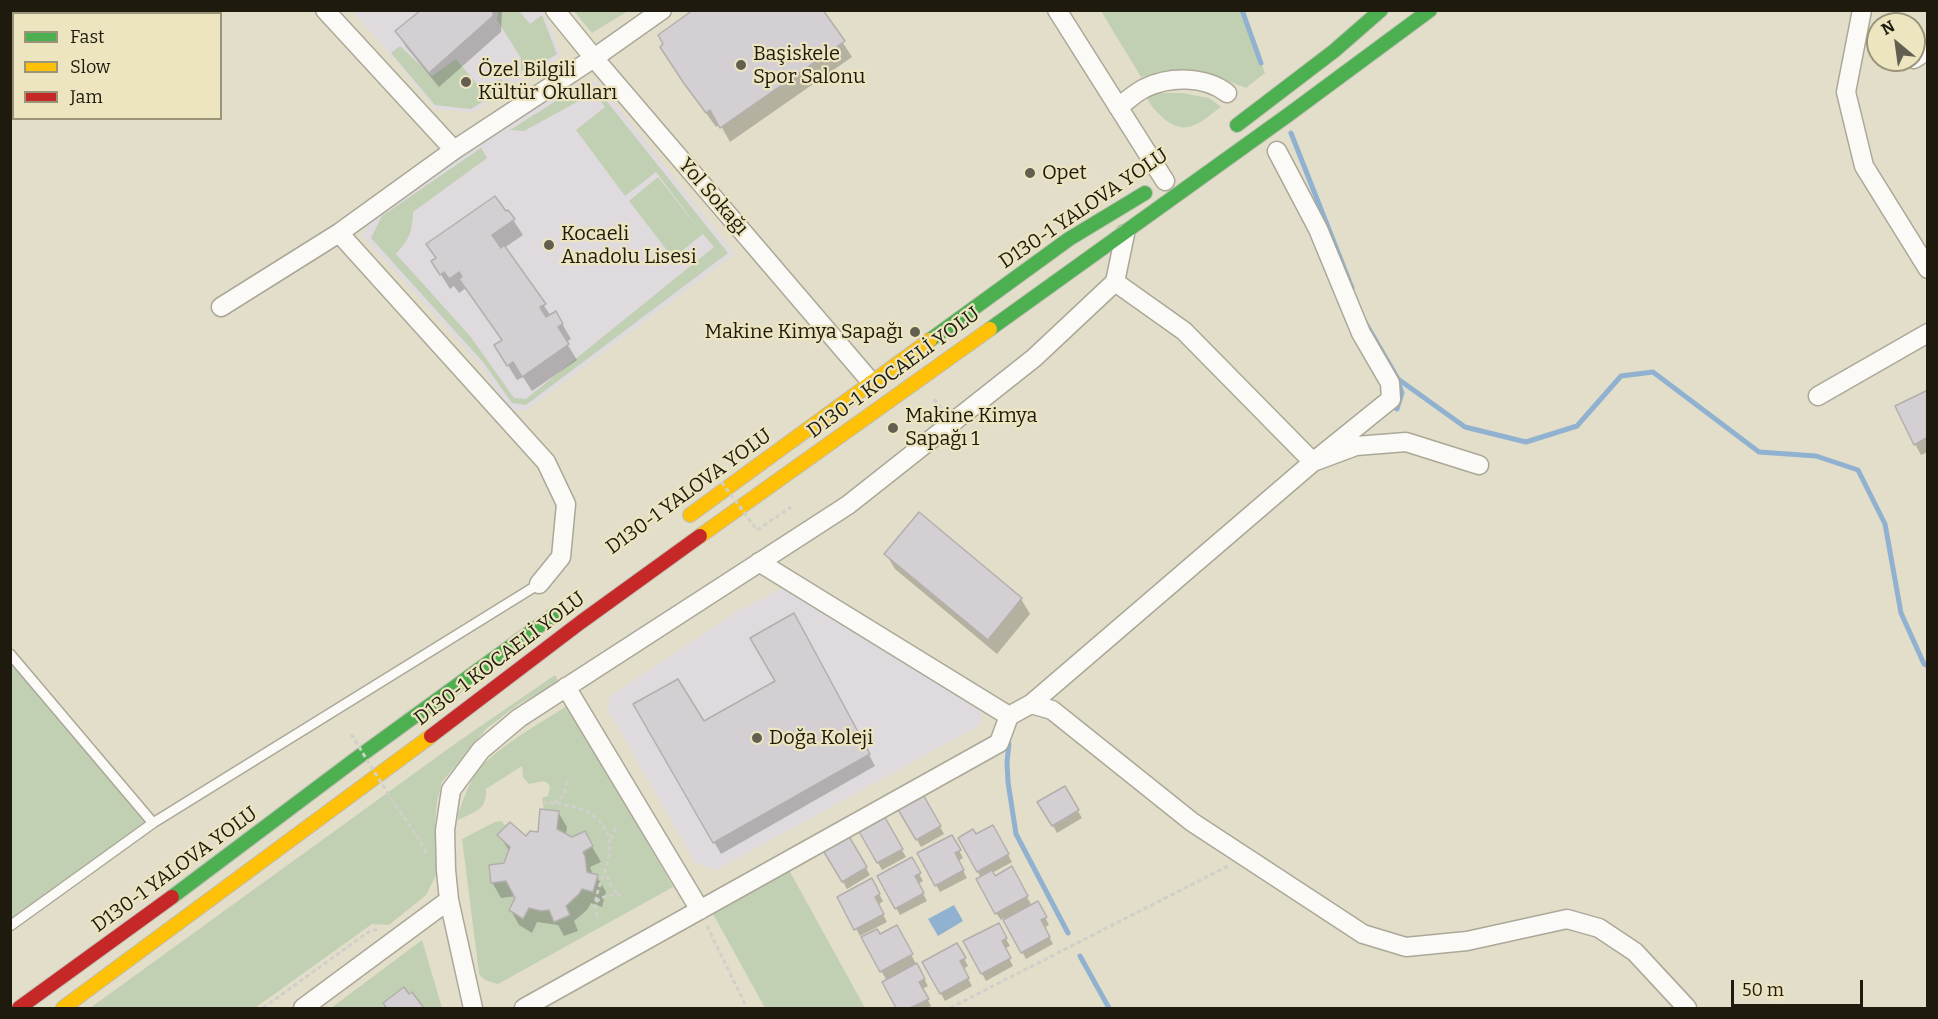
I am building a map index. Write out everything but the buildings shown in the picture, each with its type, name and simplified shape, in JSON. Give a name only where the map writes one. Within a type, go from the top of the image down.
[{"type":"highway","points":[[1231,129],[1334,51],[1381,10]]},
{"type":"highway","name":"D130-1 KOCAELİ YOLU","points":[[63,1008],[383,772],[581,622],[1430,10]]},
{"type":"highway","name":"D130-1 YALOVA YOLU","points":[[683,520],[1069,239],[1170,175]]},
{"type":"highway","name":"D130-1 YALOVA YOLU","points":[[19,1008],[560,610]]},
{"type":"street","points":[[325,10],[454,150]]},
{"type":"street","name":"Yol Sokağı","points":[[555,10],[872,382]]},
{"type":"street","points":[[221,307],[339,233],[454,150],[594,58],[662,10]]},
{"type":"street","points":[[1057,10],[1118,107],[1170,175]]},
{"type":"street","points":[[1862,10],[1846,92],[1864,166],[1928,269]]},
{"type":"street","points":[[1118,107],[1145,88],[1181,79],[1200,81],[1220,87],[1227,93]]},
{"type":"street","points":[[524,1008],[999,743],[1009,716],[1031,704],[1313,462],[1390,399],[1390,383],[1361,333],[1318,229],[1277,151]]},
{"type":"street","points":[[473,1008],[449,900],[445,830],[451,790],[481,750],[519,718],[848,505],[1034,358],[1115,282],[1125,231]]},
{"type":"street","points":[[339,233],[546,462],[566,504],[561,557],[540,584]]},
{"type":"street","points":[[1115,282],[1184,332],[1313,462]]},
{"type":"street","points":[[1818,396],[1928,333]]},
{"type":"street","points":[[1313,462],[1356,446],[1406,442],[1479,465]]},
{"type":"street","points":[[759,562],[1009,716]]},
{"type":"street","points":[[566,687],[700,910]]},
{"type":"street","points":[[1031,704],[1052,710],[1192,822],[1363,934],[1406,947],[1467,941],[1567,919],[1599,928],[1635,952],[1687,1008]]},
{"type":"street","points":[[303,1008],[449,900]]},
{"type":"lane","points":[[10,926],[153,823],[540,584]]},
{"type":"lane","points":[[10,654],[153,823]]},
{"type":"path","points":[[717,476],[757,530],[791,507]]},
{"type":"path","points":[[351,734],[419,839],[429,859]]},
{"type":"path","points":[[554,803],[564,795],[567,781]]},
{"type":"path","points":[[542,802],[584,809],[592,813],[607,831],[610,841]]},
{"type":"path","points":[[599,919],[595,913],[596,902],[605,871],[610,841],[616,827]]},
{"type":"path","points":[[950,1008],[1245,857]]},
{"type":"path","points":[[596,902],[614,894],[620,896],[612,888],[605,871]]},
{"type":"path","points":[[700,910],[747,1008]]},
{"type":"path","points":[[263,1008],[371,930],[380,930]]},
{"type":"shaded area","name":"Özel Bilgili Kültür Okulları","points":[[353,11],[541,11],[546,17],[561,55],[473,112],[436,109]]},
{"type":"shaded area","name":"Kocaeli Anadolu Lisesi","points":[[598,82],[735,254],[527,410],[510,410],[480,365],[362,235],[377,212],[573,84]]},
{"type":"shaded area","points":[[790,584],[982,712],[980,725],[716,870],[695,863],[608,709],[610,696],[736,612]]},
{"type":"green space","points":[[498,11],[519,11],[530,24],[542,15],[557,54],[532,69],[521,71],[521,58],[497,20]]},
{"type":"green space","points":[[574,11],[628,11],[592,33]]},
{"type":"green space","points":[[1101,11],[1242,11],[1265,73],[1246,88],[1212,75],[1178,71],[1141,77]]},
{"type":"green space","points":[[400,46],[432,76],[456,59],[481,89],[501,79],[506,87],[471,109],[435,105],[391,53]]},
{"type":"green space","points":[[575,89],[597,89],[728,253],[526,405],[512,403],[483,362],[371,238],[382,216],[481,148],[487,158],[413,212],[409,235],[396,254],[470,336],[514,398],[526,399],[714,247],[703,234],[673,258],[629,201],[658,177],[701,232],[656,172],[625,196],[576,130],[605,107],[600,100],[586,97],[524,131],[510,130]]},
{"type":"green space","points":[[1182,93],[1209,98],[1221,107],[1189,127],[1176,126],[1163,118],[1145,95]]},
{"type":"green space","points":[[10,654],[153,823],[10,926]]},
{"type":"green space","points":[[555,675],[559,682],[519,704],[487,728],[442,782],[435,822],[438,871],[426,895],[389,925],[372,924],[255,1008],[90,1008],[459,741]]},
{"type":"green space","points":[[568,705],[673,887],[498,984],[492,983],[479,973],[462,839],[501,821],[527,848],[546,822],[542,798],[548,796],[550,786],[544,782],[529,784],[523,777],[522,766],[486,789],[484,802],[475,812],[458,820],[458,814],[476,773],[489,759],[510,742]]},
{"type":"green space","points":[[789,870],[865,1008],[765,1008],[712,912]]},
{"type":"green space","points":[[422,940],[442,1008],[331,1008]]},
{"type":"water","points":[[954,905],[963,921],[938,936],[928,919]]},
{"type":"waterway","points":[[1242,10],[1261,63]]},
{"type":"waterway","points":[[1291,133],[1352,288]]},
{"type":"waterway","points":[[1365,322],[1398,379],[1465,427],[1526,442],[1577,426],[1621,376],[1653,372],[1759,452],[1816,456],[1858,470],[1885,524],[1901,613],[1924,664],[1928,666]]},
{"type":"waterway","points":[[1397,409],[1402,393],[1398,381]]},
{"type":"waterway","points":[[1009,744],[1008,782],[1016,834],[1068,933]]},
{"type":"waterway","points":[[1080,956],[1109,1008]]},
{"type":"traffic: fast","points":[[1237,125],[1334,51],[1381,10]]},
{"type":"traffic: fast","points":[[990,329],[1430,10]]},
{"type":"traffic: fast","points":[[930,340],[1069,239],[1145,193]]},
{"type":"traffic: fast","points":[[172,897],[353,761],[554,615]]},
{"type":"traffic: slow","points":[[700,536],[990,329]]},
{"type":"traffic: slow","points":[[690,515],[930,340]]},
{"type":"traffic: slow","points":[[63,1008],[431,736]]},
{"type":"traffic: jam","points":[[431,736],[581,622],[700,536]]},
{"type":"traffic: jam","points":[[19,1008],[172,897]]},
{"type":"place","name":"Başiskele Spor Salonu","points":[[741,65]]},
{"type":"place","name":"Özel Bilgili Kültür Okulları","points":[[466,82]]},
{"type":"place","name":"Opet","points":[[1030,173]]},
{"type":"place","name":"Kocaeli Anadolu Lisesi","points":[[549,245]]},
{"type":"place","name":"Makine Kimya Sapağı","points":[[915,332]]},
{"type":"place","name":"Makine Kimya Sapağı 1","points":[[893,428]]},
{"type":"place","name":"Doğa Koleji","points":[[757,738]]}]
